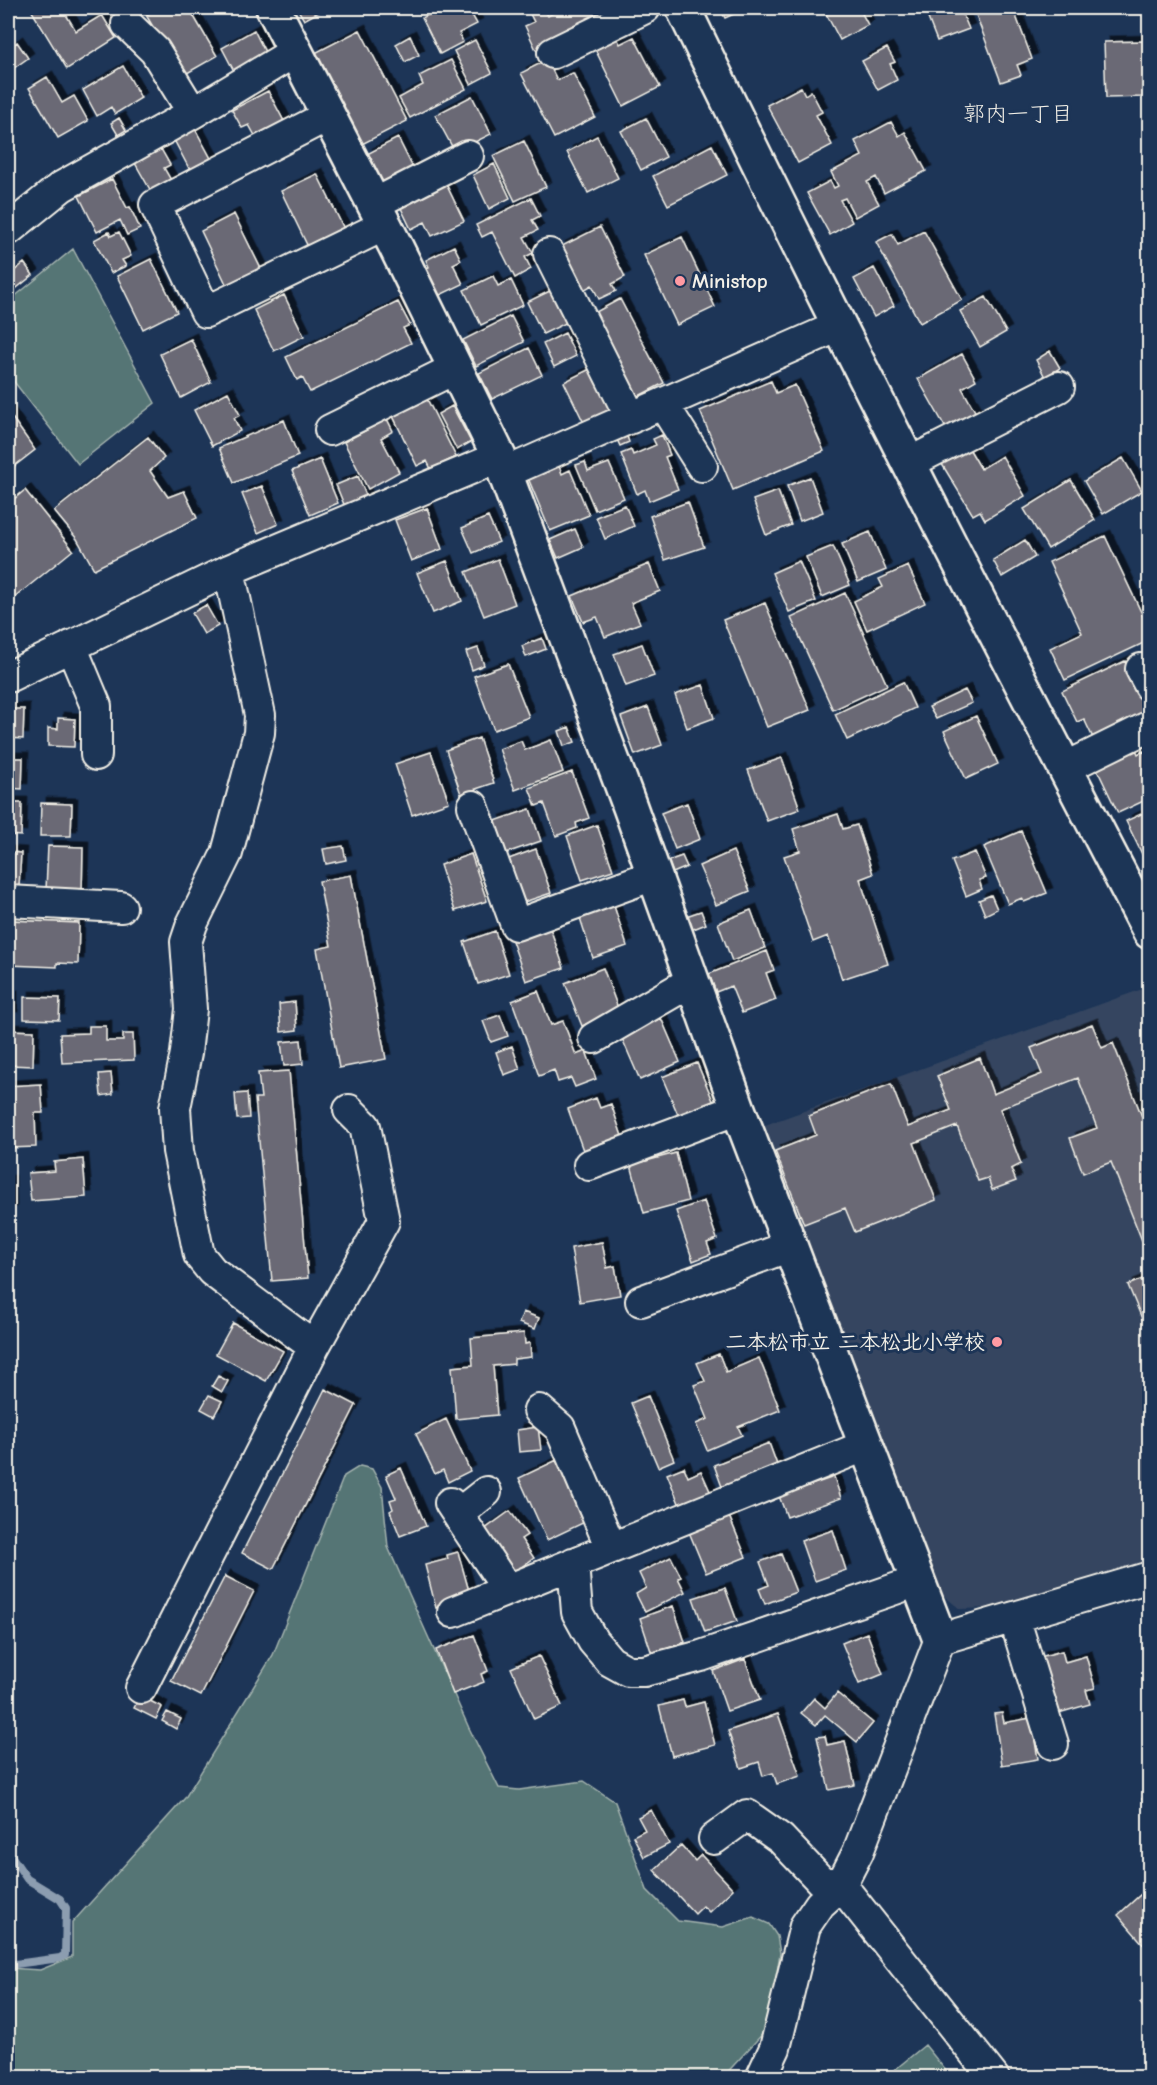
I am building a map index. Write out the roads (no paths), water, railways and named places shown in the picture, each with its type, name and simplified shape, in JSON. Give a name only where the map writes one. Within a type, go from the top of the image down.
[{"type":"street","points":[[273,8],[380,214],[502,465],[654,874],[738,1109],[940,1639],[858,1852],[841,1885],[820,1904],[804,1926],[775,2048],[761,2078]]},
{"type":"street","points":[[553,53],[645,8]]},
{"type":"street","points":[[683,8],[839,326],[1149,932]]},
{"type":"street","points":[[127,24],[154,51],[194,113]]},
{"type":"street","points":[[8,230],[61,187],[194,113],[296,51]]},
{"type":"street","points":[[329,115],[155,205],[206,312],[380,214],[468,156]]},
{"type":"street","points":[[549,254],[631,418]]},
{"type":"street","points":[[8,677],[229,570],[631,418],[839,326]]},
{"type":"street","points":[[330,430],[456,368]]},
{"type":"street","points":[[909,463],[1059,387]]},
{"type":"street","points":[[663,404],[702,466]]},
{"type":"street","points":[[229,570],[260,715],[259,733],[227,853],[192,924],[186,942],[191,1010],[186,1053],[175,1108],[178,1151],[199,1255],[212,1271],[314,1347]]},
{"type":"street","points":[[71,646],[96,706],[96,755]]},
{"type":"street","points":[[1065,768],[1149,726]]},
{"type":"street","points":[[473,806],[516,925],[654,874]]},
{"type":"street","points":[[8,901],[121,907]]},
{"type":"street","points":[[594,1038],[692,981]]},
{"type":"street","points":[[589,1165],[738,1109]]},
{"type":"street","points":[[141,1688],[314,1347],[384,1221],[364,1126],[349,1110]]},
{"type":"street","points":[[641,1301],[790,1246]]},
{"type":"street","points":[[539,1410],[560,1428],[611,1548]]},
{"type":"street","points":[[453,1612],[867,1445]]},
{"type":"street","points":[[486,1492],[454,1509],[508,1590]]},
{"type":"street","points":[[573,1563],[577,1611],[594,1641],[610,1661],[628,1671],[644,1671],[701,1656],[918,1581]]},
{"type":"street","points":[[940,1639],[1149,1577]]},
{"type":"street","points":[[1014,1617],[1053,1744]]},
{"type":"street","points":[[714,1839],[747,1815],[781,1839],[821,1881],[841,1885],[994,2078]]},
{"type":"waterway","points":[[8,1851],[27,1879],[60,1899],[66,1908],[65,1955],[60,1958],[8,1965]]},
{"type":"place","name":"Ministop","points":[[680,281]]},
{"type":"place","name":"二本松市立 二本松北小学校","points":[[997,1342]]},
{"type":"district","name":"郭内一丁目","points":[[1018,113]]}]
